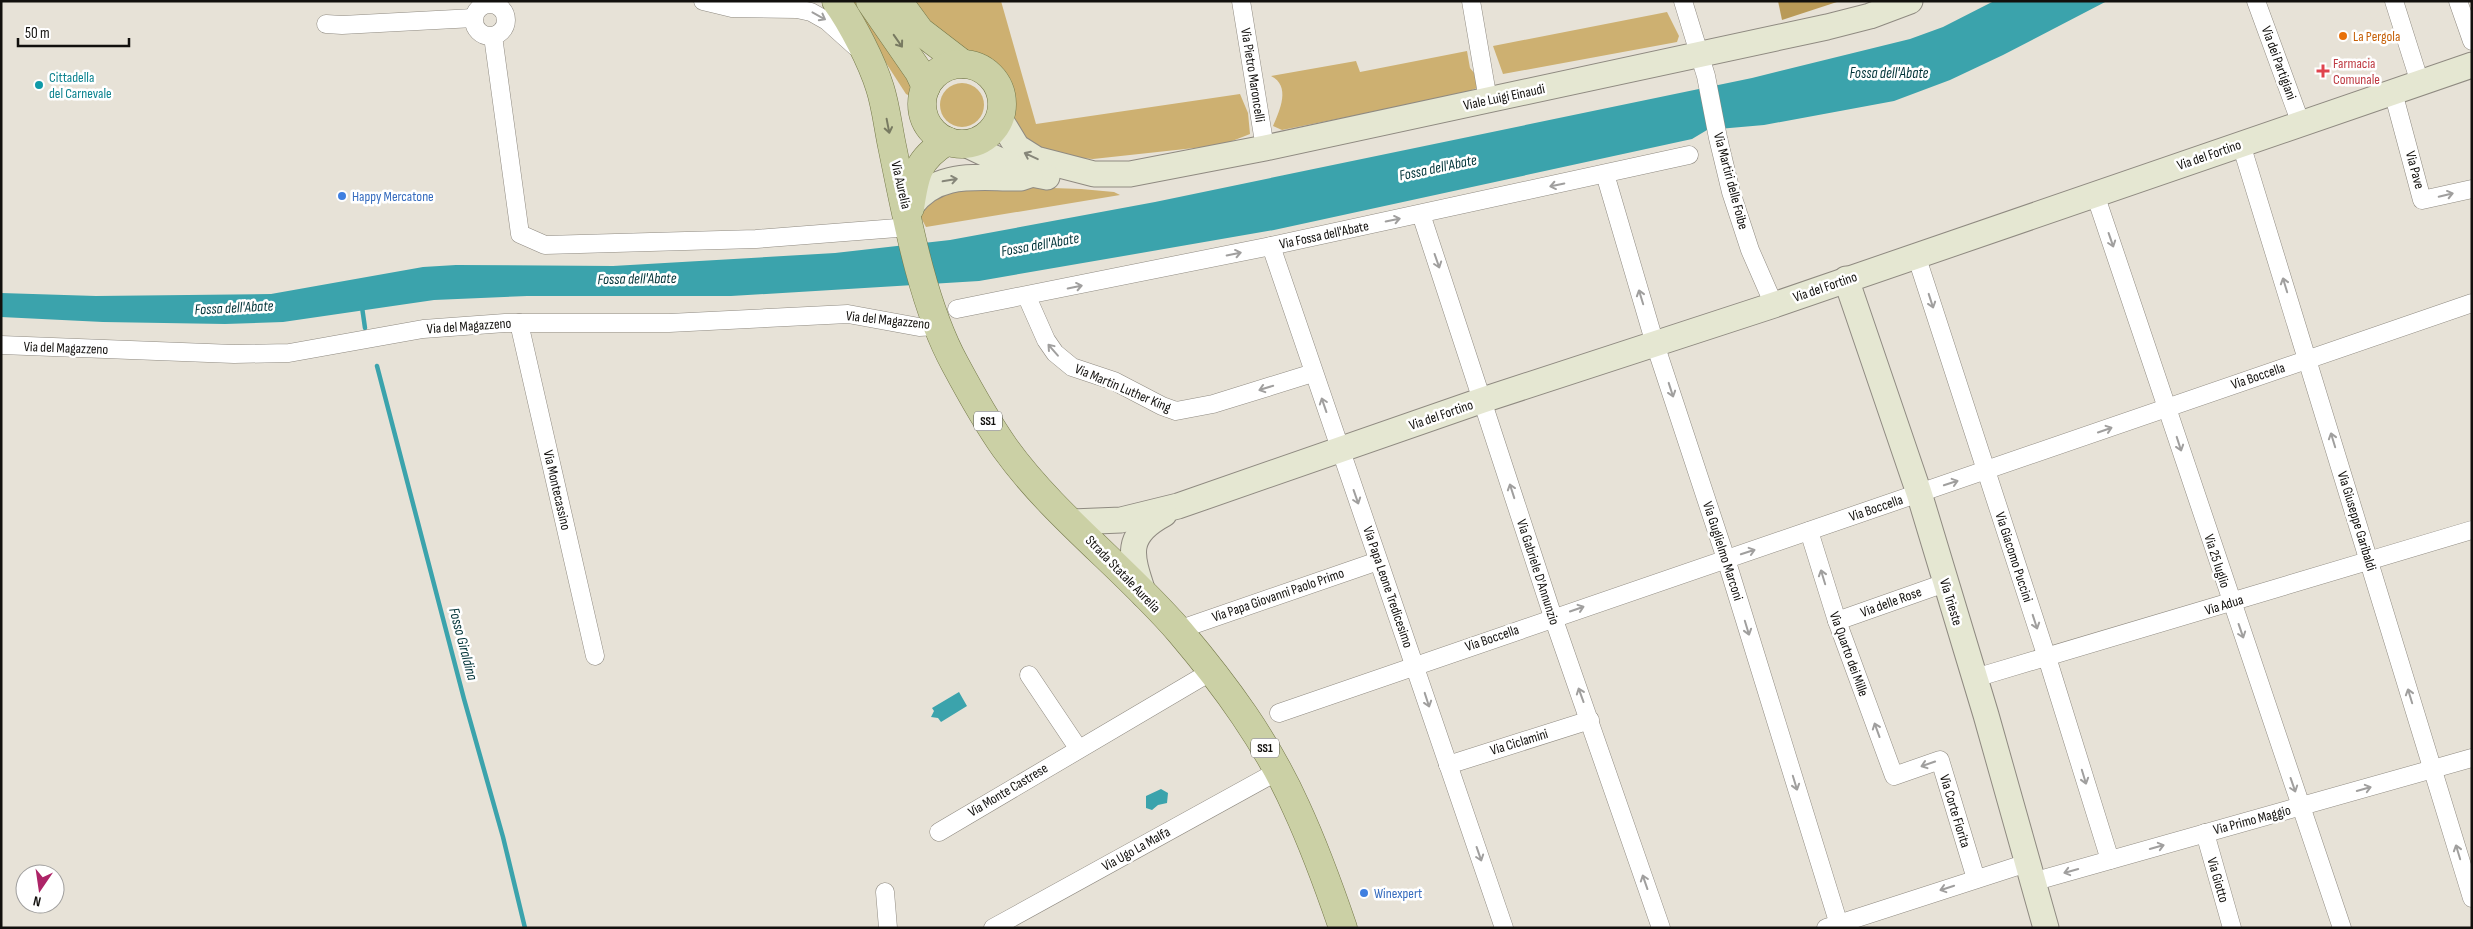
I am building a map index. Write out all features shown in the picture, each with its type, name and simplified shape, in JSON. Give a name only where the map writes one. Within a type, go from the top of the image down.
[{"type":"main road","name":"Via Aurelia","points":[[836,1],[867,57],[884,104],[910,221]]},
{"type":"main road","points":[[870,1],[919,72],[926,87]]},
{"type":"main road","points":[[898,1],[920,31],[963,64]]},
{"type":"main road","name":"Via Aurelia","points":[[867,57],[910,109],[947,136],[922,161],[914,180],[910,221]]},
{"type":"main road","points":[[963,64],[980,68],[998,86],[1002,102],[1000,119],[986,136],[947,136],[922,103],[926,87],[937,73],[954,65],[963,64]]},
{"type":"main road","name":"Strada Statale Aurelia","points":[[910,221],[941,312],[954,363],[1004,447],[1072,522],[1178,630],[1212,671],[1246,717],[1278,771],[1296,807],[1344,928]]},
{"type":"street","points":[[703,1],[732,8],[797,9],[811,12],[827,21],[867,57]]},
{"type":"street","name":"Via Pietro Maroncelli","points":[[1242,1],[1265,148]]},
{"type":"street","points":[[1471,1],[1488,100]]},
{"type":"street","name":"Via Martiri delle Foibe","points":[[1683,1],[1703,65],[1731,192],[1750,250],[1774,305]]},
{"type":"street","name":"Viale Luigi Einaudi","points":[[910,221],[923,191],[945,180],[1021,178],[1031,175],[1065,177],[1094,174],[1130,174],[1265,148],[1488,100],[1703,65],[1827,27],[1870,16],[1910,1]]},
{"type":"street","name":"Via dei Partigiani","points":[[2256,1],[2301,124]]},
{"type":"street","points":[[2394,1],[2420,83]]},
{"type":"street","points":[[2458,1],[2472,41]]},
{"type":"street","points":[[326,24],[352,25],[485,7],[503,11],[506,21],[502,30],[493,36],[479,32],[485,7]]},
{"type":"street","points":[[493,36],[520,234],[545,244],[756,238],[910,221]]},
{"type":"street","name":"Via del Fortino","points":[[1103,554],[1128,529],[1146,524],[1178,506],[1483,400],[1774,305],[2472,65]]},
{"type":"street","name":"Via Pave","points":[[2394,92],[2422,200],[2472,189]]},
{"type":"street","name":"Viale Luigi Einaudi","points":[[1000,119],[1014,144],[1027,155],[1094,174]]},
{"type":"street","name":"Viale Luigi Einaudi","points":[[947,136],[1031,175]]},
{"type":"street","name":"Via Giuseppe Garibaldi","points":[[2241,144],[2472,898]]},
{"type":"street","name":"Via Fossa dell'Abate","points":[[941,312],[1027,297],[1271,246],[1689,155]]},
{"type":"street","name":"Via Guglielmo Marconi","points":[[1605,174],[1655,344],[1726,559],[1835,926]]},
{"type":"street","name":"Via 25 luglio","points":[[2095,194],[2168,408],[2231,603],[2342,928]]},
{"type":"street","name":"Via Gabriele D'Annunzio","points":[[1421,214],[1553,618],[1661,928]]},
{"type":"street","name":"Via Papa Leone Tredicesimo","points":[[1271,246],[1312,373],[1415,665],[1504,928]]},
{"type":"street","name":"Via Giacomo Puccini","points":[[1916,255],[2047,658],[2110,860]]},
{"type":"street","name":"Via Trieste","points":[[1846,279],[1919,493],[1975,678],[2046,928]]},
{"type":"street","name":"Via Martin Luther King","points":[[1027,297],[1046,340],[1055,353],[1072,367],[1114,381],[1162,406],[1176,411],[1212,404],[1312,373]]},
{"type":"street","name":"Via Boccella","points":[[1279,713],[2472,304]]},
{"type":"street","name":"Via del Magazzeno","points":[[1,345],[234,354],[289,353],[423,329],[520,323],[669,323],[848,314],[919,327],[941,312]]},
{"type":"street","name":"Via Montecassino","points":[[520,323],[595,656]]},
{"type":"street","points":[[1072,522],[1128,529],[1134,562],[1144,595]]},
{"type":"street","name":"Via Adua","points":[[1975,678],[2472,530]]},
{"type":"street","name":"Via Quarto dei Mille","points":[[1809,531],[1837,621],[1894,776]]},
{"type":"street","name":"Via Papa Giovanni Paolo Primo","points":[[1178,630],[1378,561]]},
{"type":"street","name":"Via delle Rose","points":[[1837,621],[1945,583]]},
{"type":"street","name":"Via Monte Castrese","points":[[939,832],[1078,748],[1212,671]]},
{"type":"street","points":[[1029,675],[1078,748]]},
{"type":"street","name":"Via Ciclamini","points":[[1448,765],[1590,720]]},
{"type":"street","name":"Via Primo Maggio","points":[[1835,926],[1976,879],[2110,860],[2472,758]]},
{"type":"street","name":"Via Corte Fiorita","points":[[1894,776],[1940,760],[1976,879]]},
{"type":"street","name":"Via Ugo La Malfa","points":[[993,928],[1278,771]]},
{"type":"street","name":"Via Giotto","points":[[2205,833],[2232,928]]},
{"type":"street","points":[[885,892],[888,928]]},
{"type":"shaded area","points":[[846,1],[857,1],[910,81],[910,96],[906,94]]},
{"type":"shaded area","points":[[912,1],[1001,1],[1036,124],[1240,94],[1248,113],[1250,134],[1222,145],[1093,159],[1054,156],[1029,147],[1013,123],[1015,93],[1004,74],[985,59],[966,53],[940,38]]},
{"type":"shaded area","points":[[1778,1],[1840,1],[1782,20]]},
{"type":"shaded area","points":[[1667,12],[1679,36],[1677,42],[1503,74],[1493,46]]},
{"type":"shaded area","points":[[1467,51],[1470,68],[1480,80],[1477,88],[1458,95],[1282,130],[1273,126],[1281,106],[1282,92],[1277,80],[1271,76],[1356,61],[1360,72]]},
{"type":"shaded area","points":[[966,83],[978,89],[983,97],[983,113],[978,121],[970,126],[958,127],[946,121],[941,113],[940,101],[946,89],[954,84]]},
{"type":"shaded area","points":[[993,186],[1081,189],[1114,192],[1120,195],[926,227],[919,214],[933,193]]},
{"type":"water","name":"Fossa dell'Abate","points":[[1994,1],[2107,1],[1950,80],[1894,101],[1764,125],[1707,130],[1692,139],[1274,230],[979,281],[731,296],[527,296],[434,300],[283,322],[225,324],[103,322],[1,317],[1,293],[96,296],[271,294],[423,267],[456,265],[613,266],[835,253],[950,240],[1155,202],[1752,78],[1910,39],[1943,27]]},
{"type":"water","points":[[959,692],[967,706],[941,722],[938,718],[931,717],[934,711],[932,708]]},
{"type":"water","points":[[1161,789],[1168,793],[1167,803],[1158,805],[1152,810],[1146,808],[1146,796]]},
{"type":"waterway","name":"Fosso Giraldina","points":[[362,307],[365,328]]},
{"type":"waterway","name":"Fosso Giraldina","points":[[377,366],[464,699],[503,837],[525,928]]},
{"type":"place","name":"La Pergola","points":[[2343,36]]},
{"type":"place","name":"Farmacia Comunale","points":[[2323,71]]},
{"type":"place","name":"Cittadella del Carnevale","points":[[39,85]]},
{"type":"place","name":"Happy Mercatone","points":[[342,196]]},
{"type":"place","name":"Winexpert","points":[[1364,893]]}]
